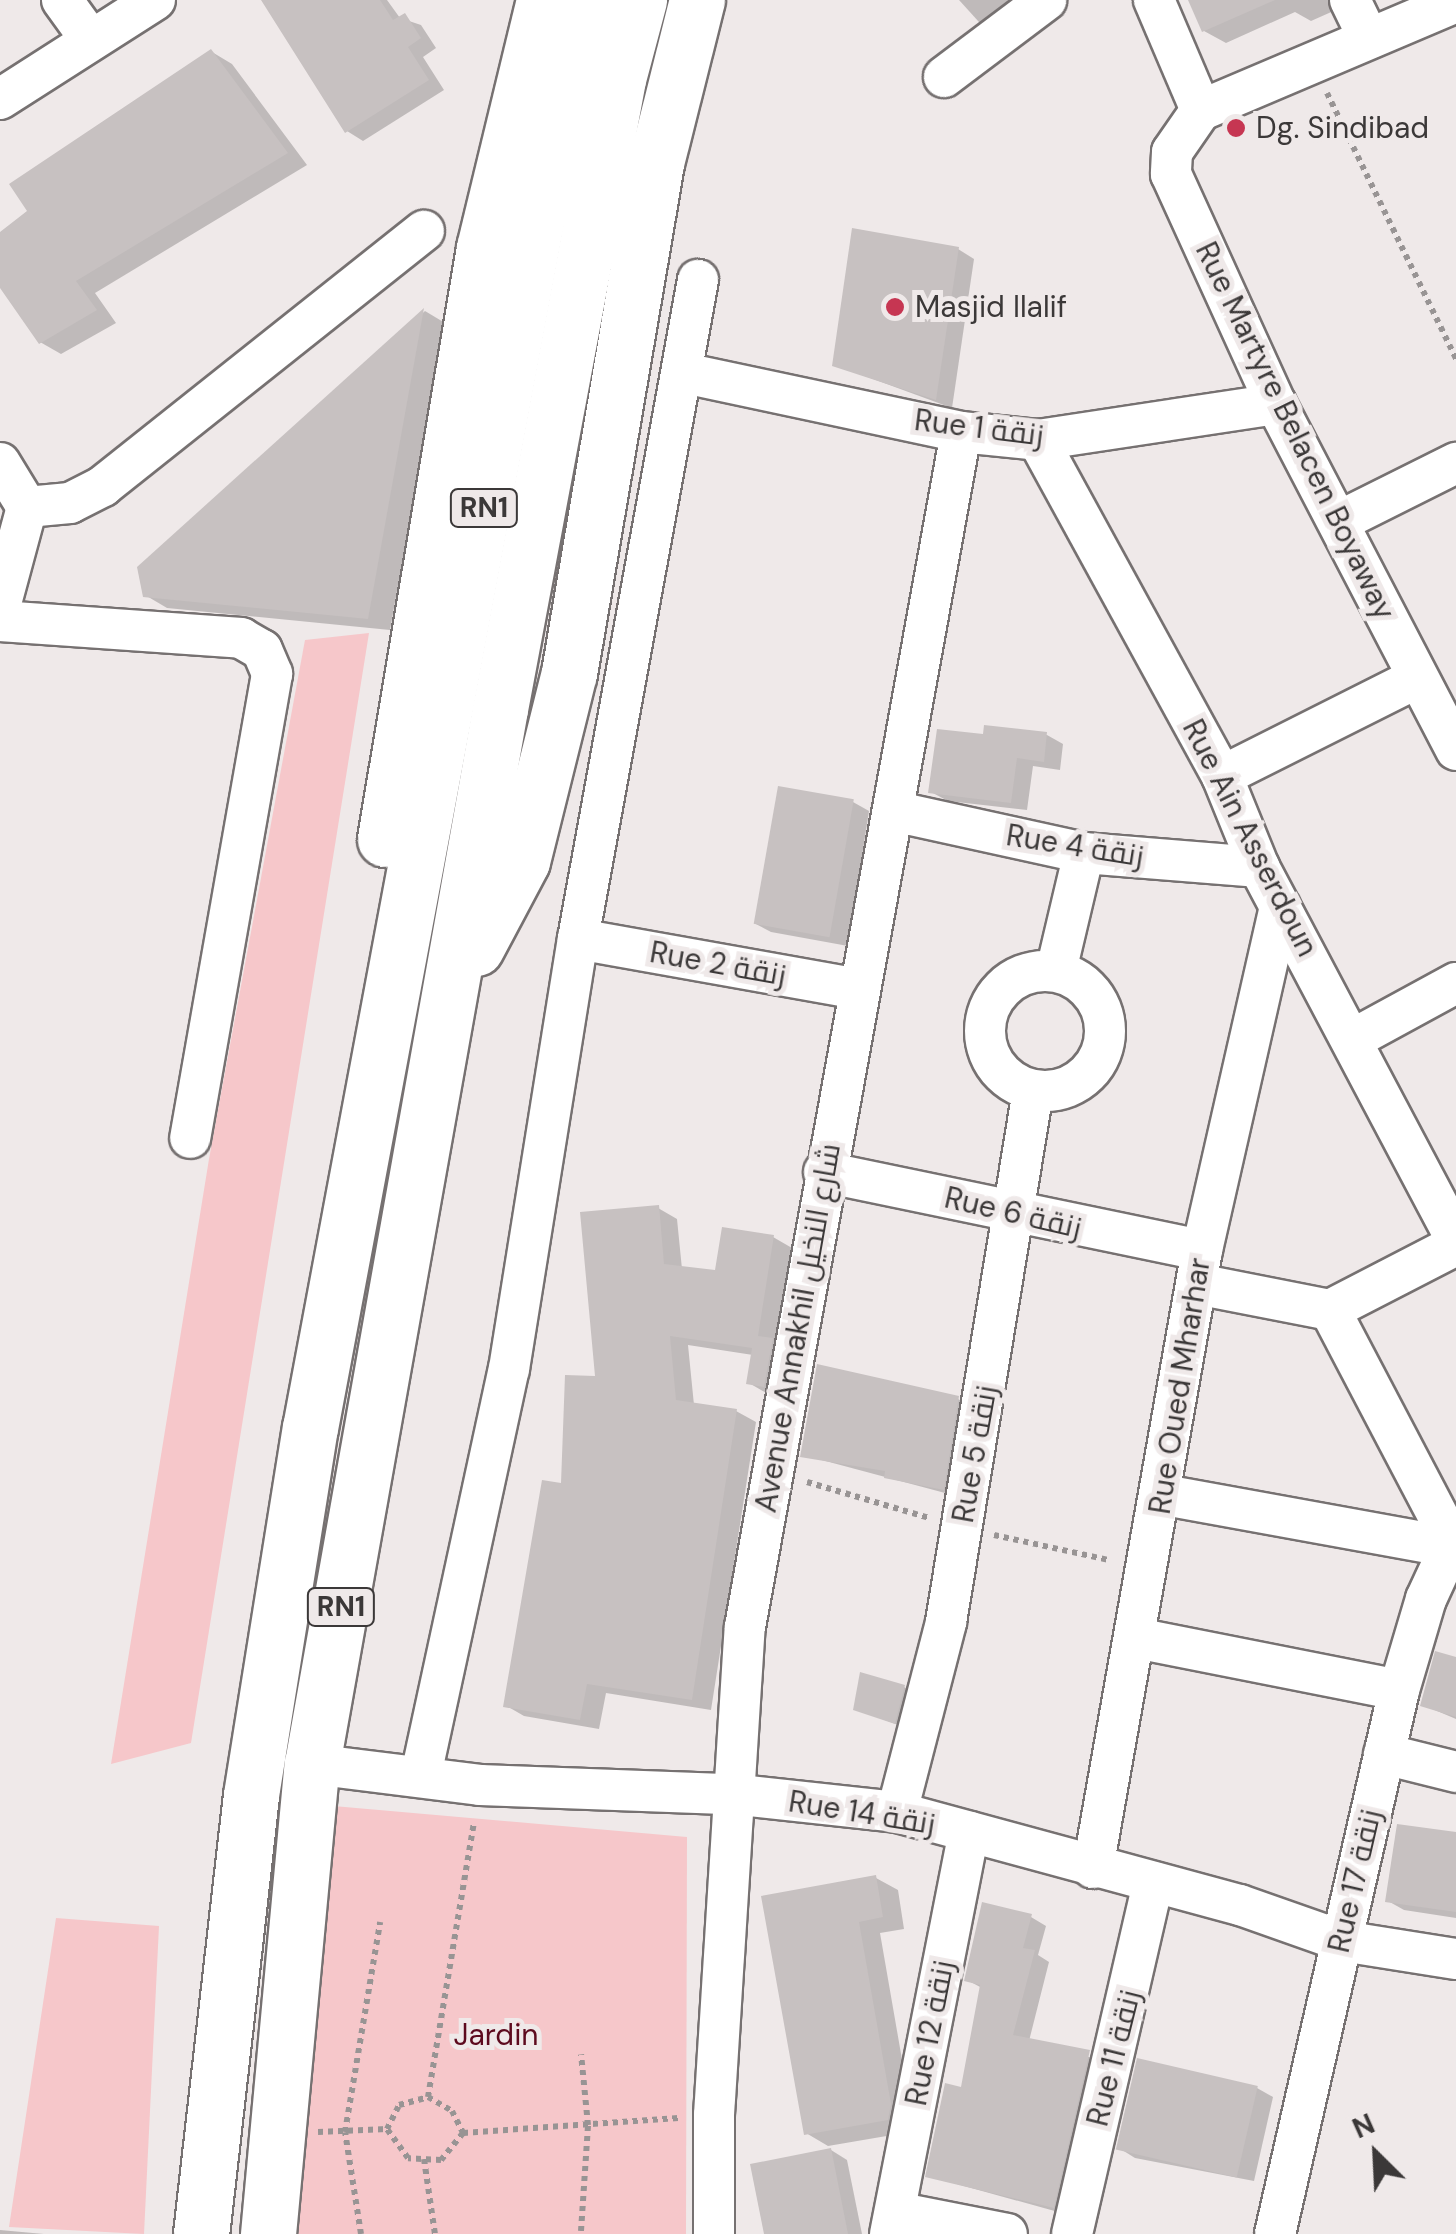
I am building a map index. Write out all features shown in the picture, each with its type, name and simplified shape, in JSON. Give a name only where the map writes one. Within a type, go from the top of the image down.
[{"type":"highway","points":[[384,1016],[378,880],[484,248],[544,0]]},
{"type":"highway","name":"RN1","points":[[200,2234],[251,1795],[384,1016],[430,803],[535,227],[590,0]]},
{"type":"highway","name":"RN1","points":[[268,2234],[312,1764],[455,986],[500,709],[618,79],[640,0]]},
{"type":"highway","points":[[455,986],[522,861],[565,692],[656,163],[697,0]]},
{"type":"street","points":[[62,0],[90,40]]},
{"type":"street","points":[[0,99],[155,0]]},
{"type":"street","points":[[944,76],[1046,0]]},
{"type":"street","points":[[1154,0],[1202,110],[1456,2]]},
{"type":"street","points":[[1350,0],[1369,39]]},
{"type":"street","name":"Rue Martyre Belacen Boyaway","points":[[1202,110],[1172,152],[1170,174],[1276,404],[1456,750]]},
{"type":"street","points":[[27,507],[70,502],[102,486],[424,231]]},
{"type":"street","points":[[421,1776],[509,1369],[578,939],[698,280]]},
{"type":"street","name":"Rue 1 زنقة","points":[[684,372],[961,432],[1038,440],[1276,404]]},
{"type":"street","name":"Avenue Annakhil شارع النخيل","points":[[714,2234],[714,2114],[731,1794],[745,1627],[824,1172],[961,432]]},
{"type":"street","name":"Rue Ain Asserdoun","points":[[1038,440],[1222,776],[1259,868],[1354,1038],[1456,1242]]},
{"type":"street","points":[[0,463],[27,507],[0,607]]},
{"type":"street","points":[[1340,521],[1456,463]]},
{"type":"street","points":[[0,621],[241,638],[262,650],[272,674],[190,1138]]},
{"type":"street","points":[[1222,776],[1417,678]]},
{"type":"street","name":"Rue 4 زنقة","points":[[893,811],[1084,853],[1259,868]]},
{"type":"street","points":[[1056,972],[1084,853]]},
{"type":"street","name":"Rue Oued Mharhar","points":[[1093,1868],[1164,1495],[1199,1267],[1280,907]]},
{"type":"street","name":"Rue 2 زنقة","points":[[578,939],[859,990]]},
{"type":"street","points":[[1056,972],[1089,989],[1100,1005],[1104,1042],[1098,1060],[1070,1086],[1033,1091],[1000,1072],[989,1057],[985,1020],[991,1002],[1018,976],[1056,972]]},
{"type":"street","points":[[1354,1038],[1456,983]]},
{"type":"street","name":"Rue 5 زنقة","points":[[897,1812],[946,1622],[1018,1212],[1033,1091]]},
{"type":"street","name":"Rue 6 زنقة","points":[[824,1172],[1018,1212],[1330,1310]]},
{"type":"street","points":[[1452,1541],[1330,1310],[1456,1242]]},
{"type":"street","points":[[1164,1495],[1452,1541]]},
{"type":"street","name":"Rue 17 زنقة","points":[[1275,2234],[1399,1690],[1426,1598],[1452,1541]]},
{"type":"street","points":[[1136,1638],[1399,1690]]},
{"type":"street","points":[[1384,1754],[1456,1772]]},
{"type":"street","name":"Rue 14 زنقة","points":[[312,1764],[480,1784],[731,1794],[897,1812],[1153,1882],[1342,1940],[1456,1958]]},
{"type":"street","name":"Rue 12 زنقة","points":[[893,2223],[969,1832]]},
{"type":"street","name":"Rue 11 زنقة","points":[[1072,2234],[1153,1882]]},
{"type":"street","points":[[893,2223],[1007,2234]]},
{"type":"path","points":[[1311,61],[1456,359]]},
{"type":"path","points":[[428,2096],[480,1784]]},
{"type":"path","points":[[361,2234],[346,2132],[380,1922]]},
{"type":"path","points":[[580,2231],[588,2125],[581,2054]]},
{"type":"path","points":[[387,2129],[399,2105],[428,2096]]},
{"type":"path","points":[[428,2096],[452,2112],[463,2133]]},
{"type":"path","points":[[387,2129],[408,2158],[441,2160],[463,2133],[714,2114]]},
{"type":"path","points":[[277,2131],[387,2129]]},
{"type":"path","points":[[424,2158],[435,2234]]},
{"type":"green space","points":[[369,633],[191,1743],[111,1764],[209,1159],[305,640]]},
{"type":"green space","name":"Jardin","points":[[322,1805],[687,1837],[686,2234],[290,2234]]},
{"type":"green space","points":[[56,1918],[159,1926],[144,2234],[9,2227]]},
{"type":"building","points":[[261,0],[380,0],[393,20],[405,13],[421,38],[408,47],[429,80],[345,133]]},
{"type":"building","points":[[1188,0],[1275,0],[1202,32]]},
{"type":"building","points":[[211,49],[288,153],[76,281],[97,310],[39,344],[0,288],[0,232],[27,211],[9,184]]},
{"type":"building","name":"Masjid Ilalif","points":[[852,228],[959,247],[936,400],[832,366]]},
{"type":"building","points":[[424,308],[368,619],[143,597],[137,567]]},
{"type":"building","points":[[984,725],[1047,732],[1044,762],[1017,758],[1011,803],[928,793],[937,729],[983,734]]},
{"type":"building","points":[[778,786],[854,799],[830,937],[754,924]]},
{"type":"building","points":[[659,1205],[664,1264],[715,1270],[722,1227],[774,1235],[758,1336],[773,1338],[764,1387],[746,1384],[752,1348],[670,1336],[676,1400],[737,1409],[692,1700],[587,1684],[580,1720],[503,1707],[542,1480],[561,1483],[565,1375],[595,1376],[580,1212]]},
{"type":"building","points":[[817,1364],[959,1396],[944,1490],[884,1478],[885,1471],[800,1457]]},
{"type":"building","points":[[1435,1651],[1456,1657],[1456,1717],[1420,1706]]},
{"type":"building","points":[[860,1672],[905,1685],[895,1724],[853,1710]]},
{"type":"building","points":[[1397,1824],[1456,1832],[1456,1912],[1385,1902]]},
{"type":"building","points":[[876,1875],[883,1917],[859,1922],[891,2104],[888,2120],[804,2135],[761,1896]]},
{"type":"building","points":[[982,1902],[1032,1914],[1023,1948],[1035,1950],[1013,2035],[1090,2050],[1054,2208],[925,2177],[945,2083],[961,2087],[980,1985],[964,1981]]},
{"type":"building","points":[[1137,2058],[1258,2086],[1237,2177],[1116,2150]]},
{"type":"building","points":[[831,2148],[848,2234],[764,2234],[750,2164]]},
{"type":"place","name":"Dg. Sindibad","points":[[1236,128]]},
{"type":"place","name":"Masjid Ilalif","points":[[895,307]]}]
